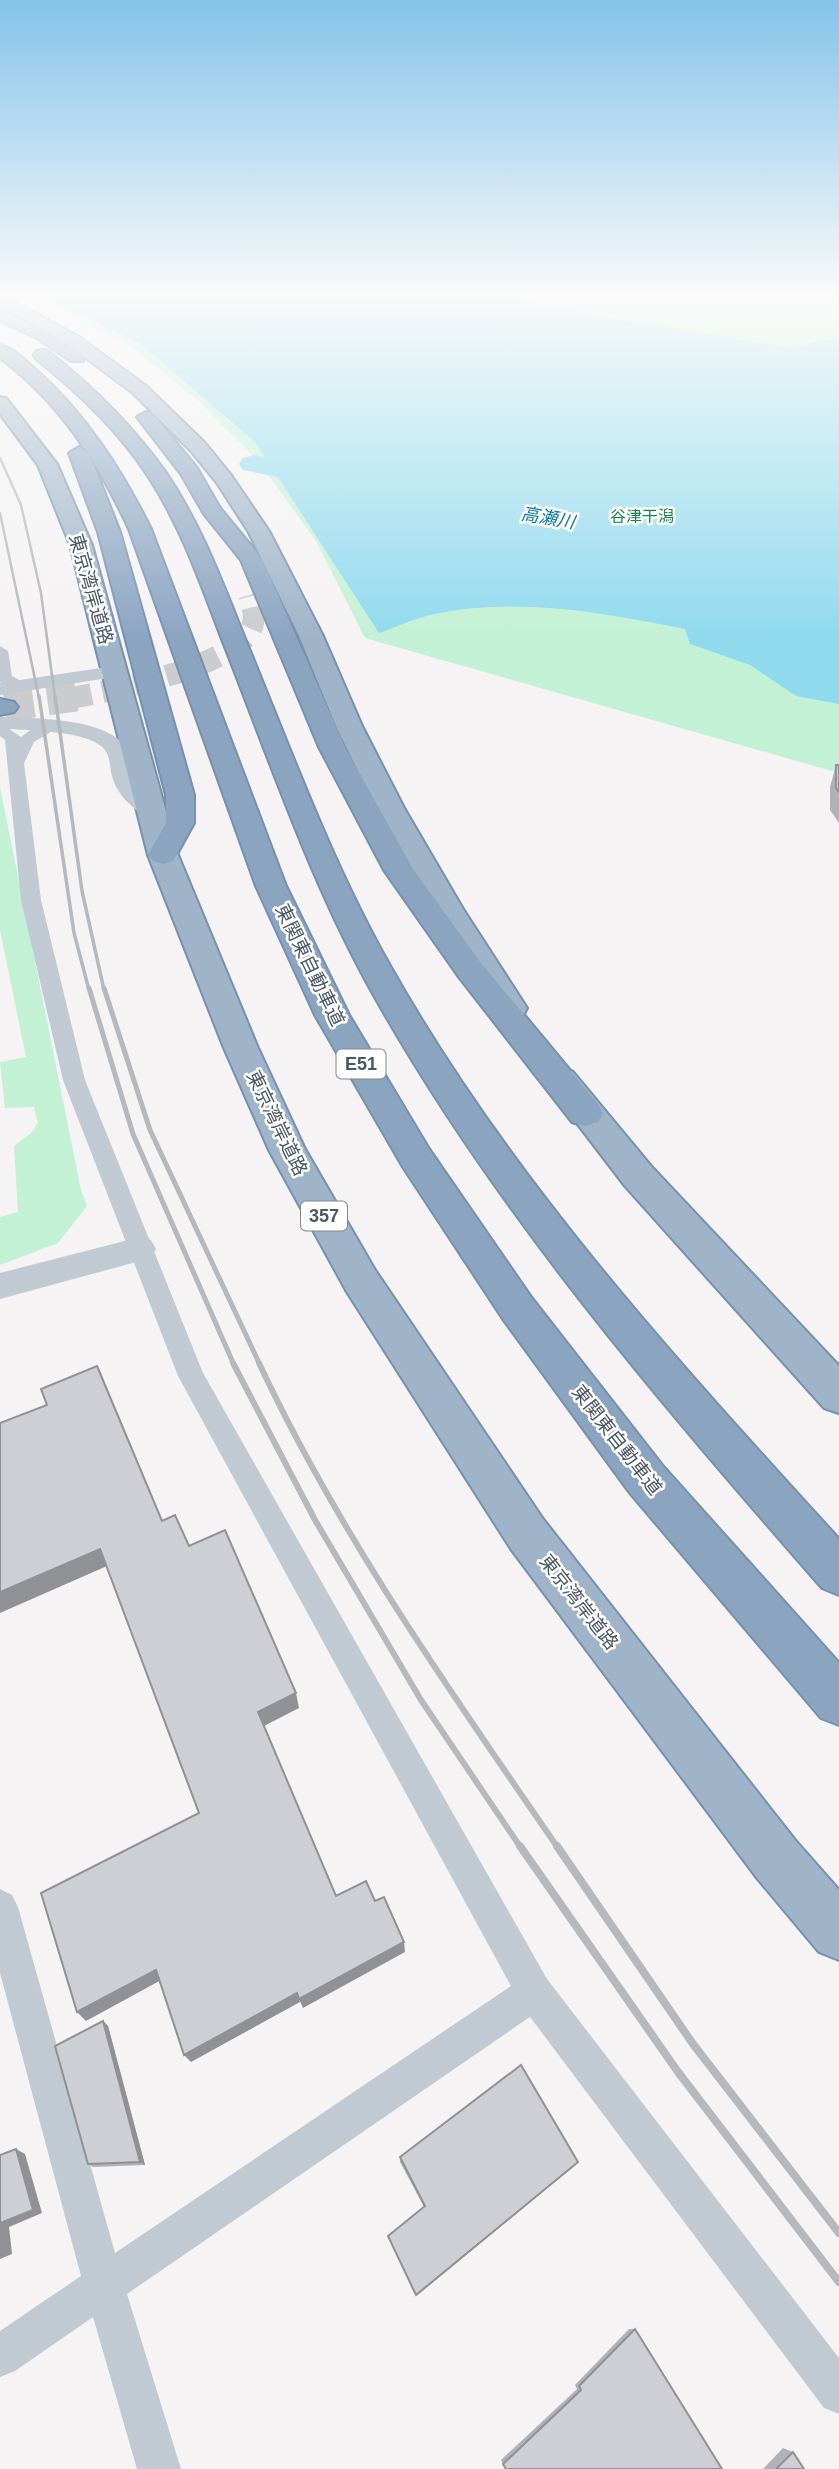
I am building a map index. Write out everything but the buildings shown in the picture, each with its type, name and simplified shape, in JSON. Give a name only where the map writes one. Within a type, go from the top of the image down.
[{"type":"highway","name":"東京湾岸道路","points":[[5,409],[47,464],[65,502],[81,545],[163,855],[231,1024],[286,1150],[361,1281],[527,1534],[776,1858],[839,1932]]},
{"type":"highway","points":[[53,409],[77,445],[109,532],[180,795],[180,823],[163,855]]},
{"type":"highway","name":"東関東自動車道","points":[[67,409],[119,484],[140,529],[271,886],[332,1016],[416,1158],[516,1308],[638,1469],[839,1700]]},
{"type":"highway","name":"東関東自動車道","points":[[104,409],[152,465],[187,524],[330,878],[393,999],[457,1100],[536,1216],[615,1317],[839,1573]]},
{"type":"highway","points":[[138,409],[190,472],[237,561],[249,595]]},
{"type":"highway","points":[[163,409],[227,482],[250,516],[311,636],[354,736],[402,832],[484,968],[585,1113]]},
{"type":"highway","points":[[211,510],[251,559],[332,747],[399,870],[470,970],[585,1113],[647,1186],[839,1395]]},
{"type":"highway","points":[[114,672],[135,662],[137,638]]},
{"type":"street","points":[[0,652],[1,700],[13,738],[31,900],[74,1080],[191,1376],[534,1992],[839,2393]]},
{"type":"street","points":[[1,700],[22,686],[114,672]]},
{"type":"street","points":[[1,700],[53,726],[107,739],[116,747],[124,785],[130,795],[149,809]]},
{"type":"street","points":[[16,768],[22,743],[53,726]]},
{"type":"street","points":[[0,1286],[140,1249]]},
{"type":"street","points":[[0,1907],[104,2286],[159,2469]]},
{"type":"street","points":[[0,2356],[534,1992]]},
{"type":"green space","name":"谷津干潟","points":[[207,409],[839,409],[839,773],[365,638],[316,541],[259,462]]},
{"type":"green space","points":[[0,787],[81,1190],[87,1206],[58,1243],[0,1265],[0,1217],[18,1212],[14,1146],[31,1133],[38,1123],[34,1107],[5,1108],[0,1062],[26,1057],[0,930]]},
{"type":"water","points":[[217,409],[839,409],[839,704],[796,696],[750,665],[690,644],[685,629],[590,612],[526,607],[462,609],[430,615],[379,633],[255,442]]},
{"type":"waterway","name":"高瀬川","points":[[254,464],[352,483]]},
{"type":"tunnel","points":[[77,697],[170,675],[223,654],[242,641],[252,627],[254,615],[249,595]]},
{"type":"tunnel","points":[[77,697],[82,696]]},
{"type":"tunnel","points":[[5,707],[77,697]]},
{"type":"tunnel","points":[[70,698],[77,697]]},
{"type":"railway","points":[[0,458],[21,505],[41,593],[55,698]]},
{"type":"railway","points":[[0,513],[39,698]]},
{"type":"railway","points":[[39,696],[74,933],[89,990]]},
{"type":"railway","points":[[55,696],[82,891],[104,990]]},
{"type":"railway","points":[[89,988],[133,1134],[234,1364]]},
{"type":"railway","points":[[104,988],[150,1130],[260,1365]]},
{"type":"railway","points":[[234,1364],[315,1520],[421,1700],[521,1848]]},
{"type":"railway","points":[[260,1365],[325,1490],[361,1551],[438,1672],[558,1848]]},
{"type":"railway","points":[[520,1846],[678,2072],[839,2282]]},
{"type":"railway","points":[[557,1846],[693,2044],[839,2233]]}]
